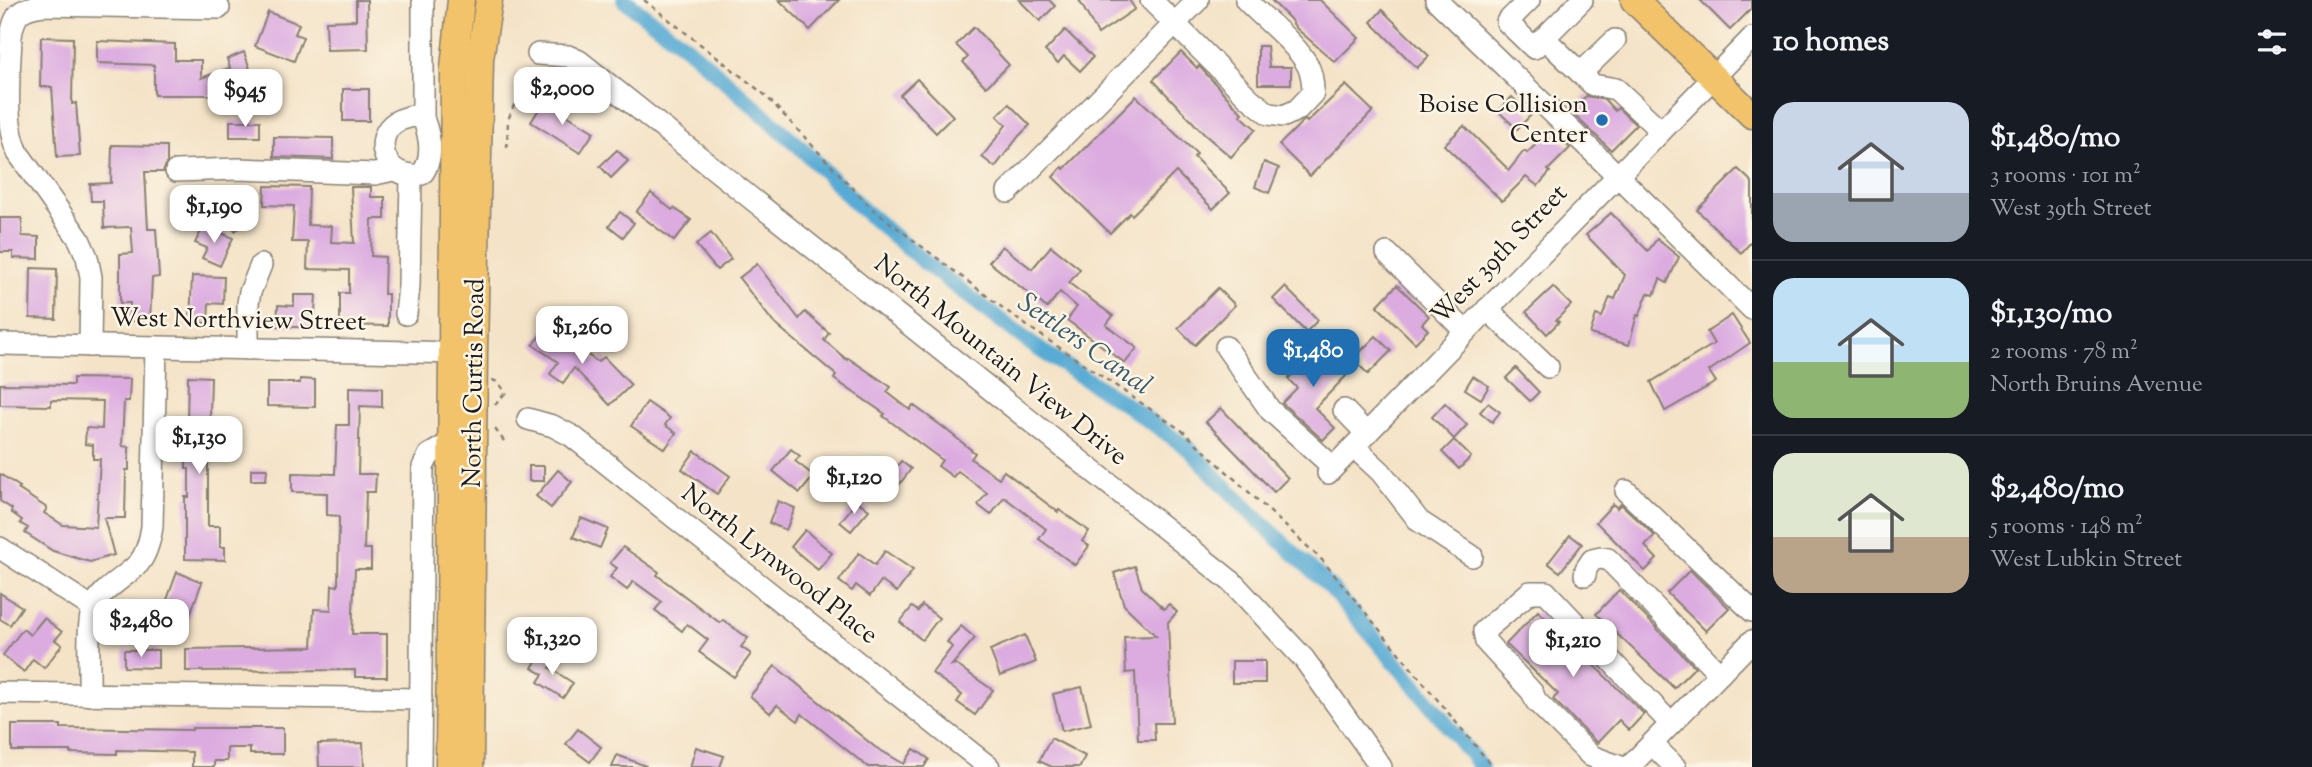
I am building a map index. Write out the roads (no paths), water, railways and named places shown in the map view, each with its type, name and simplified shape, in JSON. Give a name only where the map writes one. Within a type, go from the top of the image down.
[{"type":"main road","name":"North Curtis Road","points":[[461,0],[454,68],[463,353],[470,767]]},
{"type":"main road","name":"North Curtis Road","points":[[449,767],[450,443],[463,353],[480,59],[489,0]]},
{"type":"main road","points":[[1634,0],[1752,115]]},
{"type":"street","points":[[176,171],[239,169],[422,174],[428,161],[429,134],[423,118],[424,0]]},
{"type":"street","points":[[1152,0],[1249,98],[1269,114],[1284,116],[1297,110],[1313,93],[1308,66],[1246,0]]},
{"type":"street","points":[[1009,192],[1198,0]]},
{"type":"street","points":[[1436,0],[1752,309]]},
{"type":"street","points":[[1529,0],[1507,22],[1534,48],[1582,0]]},
{"type":"street","points":[[90,346],[91,277],[87,257],[79,239],[12,141],[10,37],[13,24],[19,13],[30,6],[219,8]]},
{"type":"street","points":[[1491,54],[1515,30]]},
{"type":"street","points":[[1545,38],[1593,85],[1616,89],[1661,131]]},
{"type":"street","name":"West 39th Street","points":[[1226,347],[1270,410],[1331,470],[1752,38]]},
{"type":"street","points":[[1581,73],[1615,40]]},
{"type":"street","name":"North Mountain View Drive","points":[[538,54],[579,61],[1232,582],[1304,659],[1381,767]]},
{"type":"street","points":[[402,173],[386,163],[383,147],[388,128],[397,121],[412,117],[423,118]]},
{"type":"street","points":[[402,173],[409,286],[406,314]]},
{"type":"street","points":[[1387,253],[1465,331]]},
{"type":"street","points":[[248,349],[250,292],[261,265]]},
{"type":"street","points":[[1487,309],[1548,367]]},
{"type":"street","name":"West Northview Street","points":[[0,344],[463,353]]},
{"type":"street","points":[[89,695],[90,625],[93,608],[107,591],[140,562],[149,545],[152,527],[156,347]]},
{"type":"street","points":[[1344,410],[1381,472],[1419,521],[1472,556]]},
{"type":"street","name":"North Lynwood Place","points":[[528,419],[553,426],[572,436],[989,767]]},
{"type":"street","name":"North Curtis Road","points":[[420,767],[423,467],[429,455],[450,443]]},
{"type":"street","points":[[1626,491],[1752,611]]},
{"type":"street","points":[[0,548],[93,608]]},
{"type":"street","points":[[1586,575],[1586,569],[1592,560],[1608,559],[1720,674]]},
{"type":"street","points":[[1621,767],[1591,756],[1536,701],[1532,692],[1486,642],[1485,631],[1530,592],[1546,592],[1671,724]]},
{"type":"street","points":[[1629,767],[1752,641]]},
{"type":"street","points":[[0,693],[421,699]]},
{"type":"street","points":[[1652,744],[1675,767]]},
{"type":"waterway","name":"Settlers Canal","points":[[624,0],[688,48],[799,146],[862,209],[929,266],[1034,346],[1189,449],[1250,512],[1331,588],[1481,767]]},
{"type":"place","name":"Boise Collision Center","points":[[1602,120]]}]
